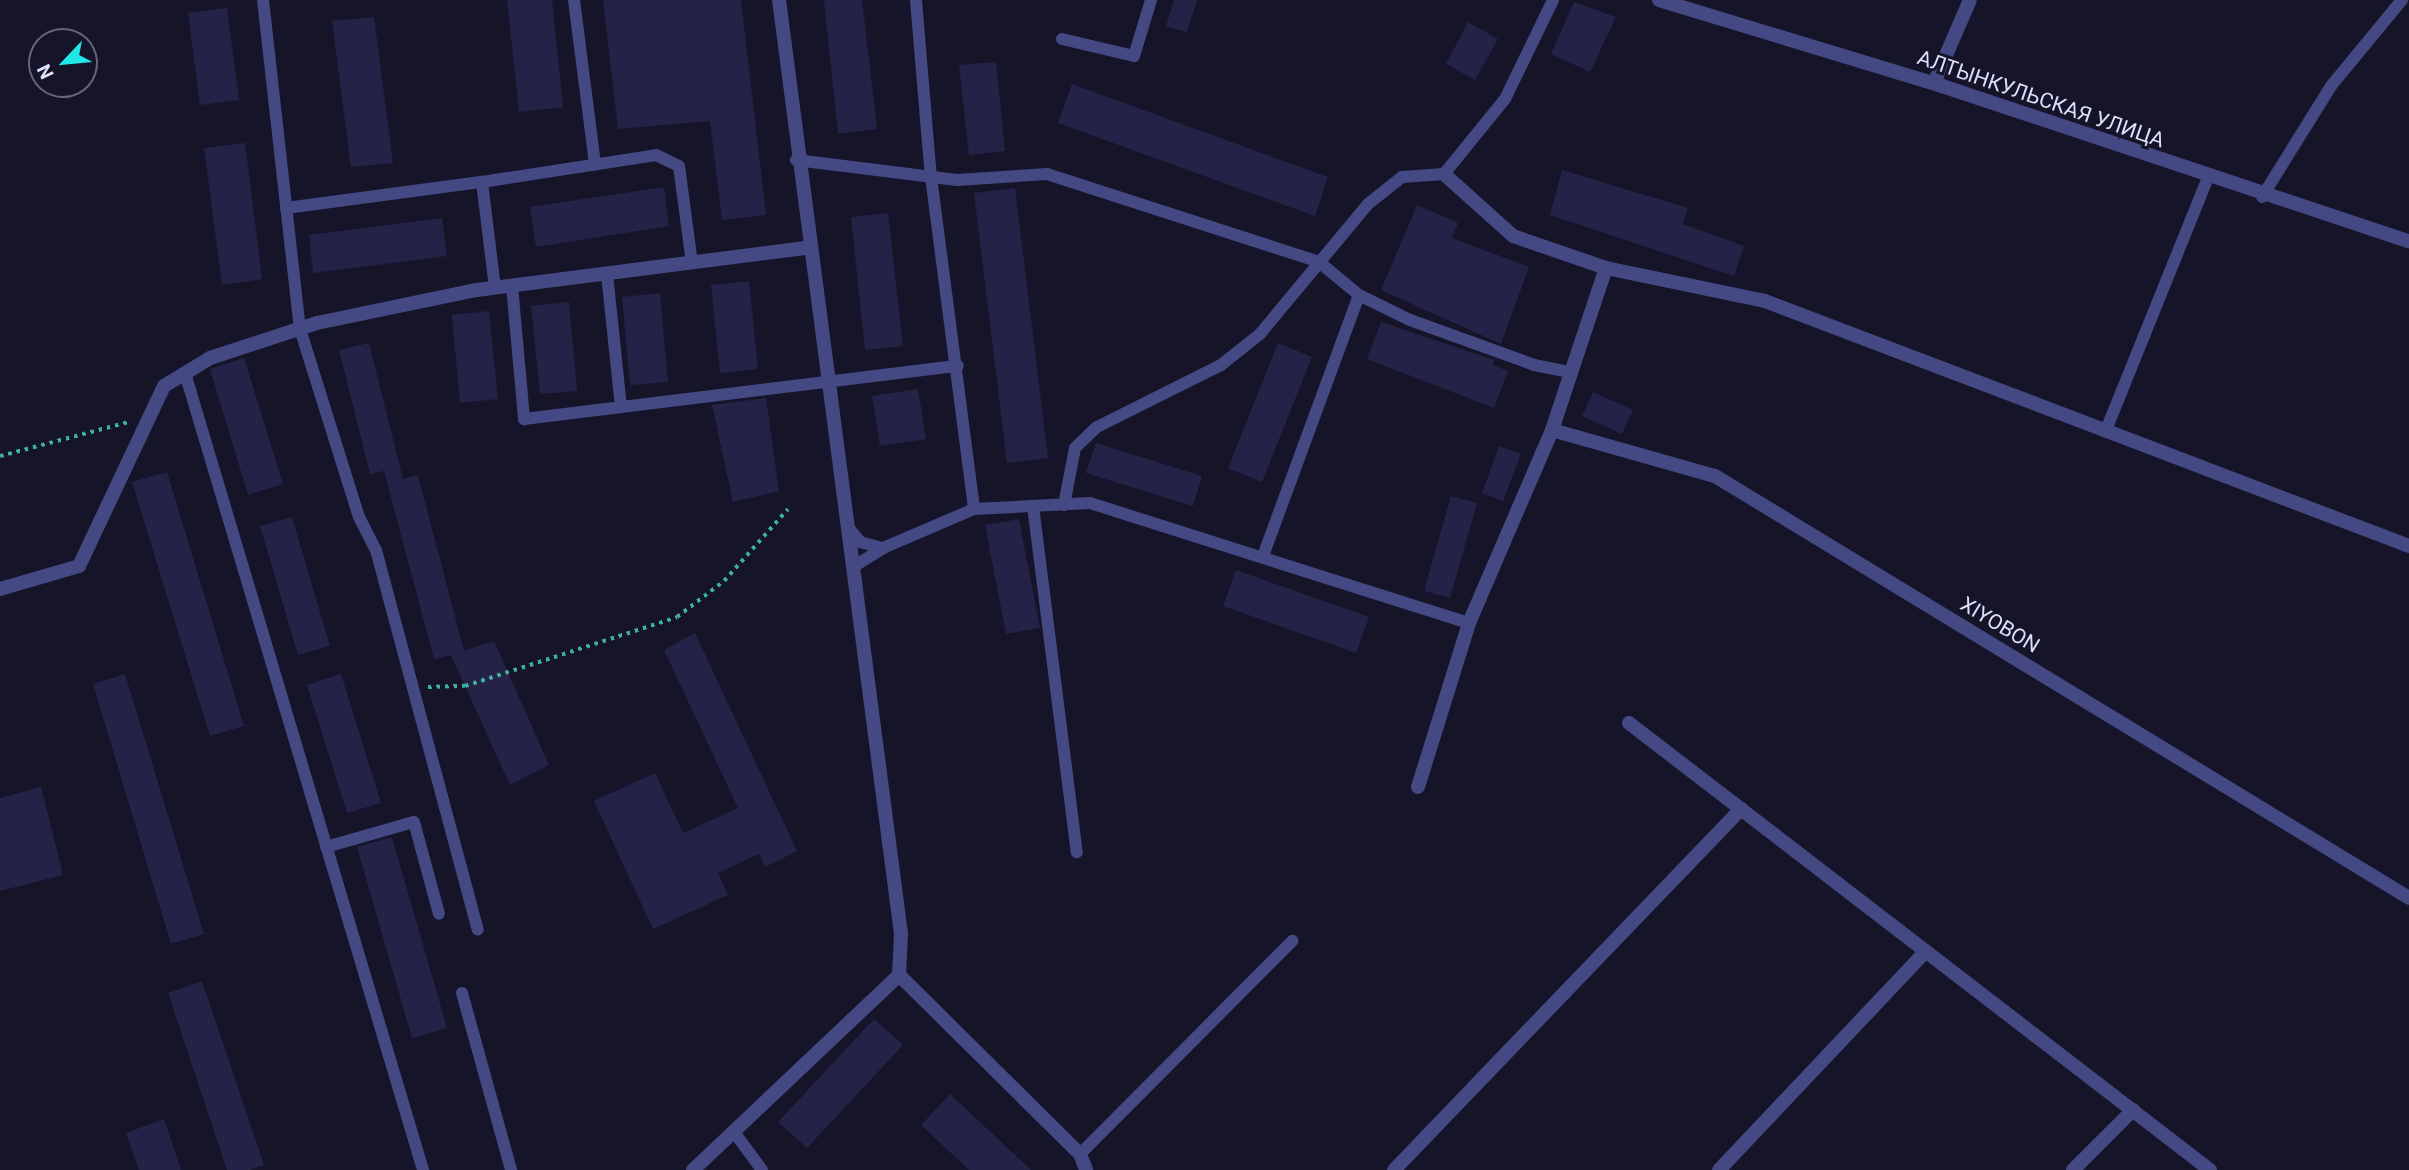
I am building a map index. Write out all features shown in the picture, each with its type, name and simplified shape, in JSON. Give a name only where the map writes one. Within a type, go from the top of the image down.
[{"type":"street","points":[[693,1170],[899,975],[901,933],[848,527],[807,248],[779,0]]},
{"type":"street","points":[[1934,83],[1970,0]]},
{"type":"street","name":"АЛТЫНКУЛЬСКАЯ УЛИЦА","points":[[1666,1],[1934,83],[2262,197],[2409,241]]},
{"type":"street","points":[[1444,174],[1513,236],[1606,268],[1765,301],[2409,545]]},
{"type":"street","points":[[0,589],[79,566],[164,386],[211,358],[300,329],[495,288],[807,248]]},
{"type":"street","points":[[1418,787],[1469,623],[1552,430],[1566,371],[1606,268]]},
{"type":"street","name":"XIYOBON","points":[[1552,430],[1715,476],[2409,898]]},
{"type":"street","points":[[1629,723],[2210,1170]]},
{"type":"street","points":[[1394,1170],[1741,809]]},
{"type":"street","points":[[1719,1170],[1926,951]]},
{"type":"street","points":[[899,975],[1080,1154],[1086,1170]]},
{"type":"street","points":[[2073,1170],[2133,1110]]},
{"type":"lane","points":[[263,0],[300,329],[359,517],[376,550],[478,930]]},
{"type":"lane","points":[[574,0],[595,164]]},
{"type":"lane","points":[[916,0],[931,177],[958,366],[974,509]]},
{"type":"lane","points":[[1062,39],[1134,56],[1151,0]]},
{"type":"lane","points":[[1064,505],[1075,448],[1090,434],[1221,365],[1260,334],[1368,204],[1402,177],[1444,174],[1505,99],[1553,0]]},
{"type":"lane","points":[[2262,197],[2331,86],[2402,0]]},
{"type":"lane","points":[[286,208],[656,155],[679,166],[692,263]]},
{"type":"lane","points":[[796,160],[931,177],[1047,174],[1319,262],[1359,295],[1534,365],[1566,371]]},
{"type":"lane","points":[[2106,430],[2208,178]]},
{"type":"lane","points":[[482,182],[495,288]]},
{"type":"lane","points":[[607,274],[621,407]]},
{"type":"lane","points":[[512,286],[524,419],[958,366]]},
{"type":"lane","points":[[1263,556],[1359,295]]},
{"type":"lane","points":[[185,373],[423,1170]]},
{"type":"lane","points":[[853,567],[883,548],[974,509],[1090,503],[1165,531],[1263,556],[1469,623]]},
{"type":"lane","points":[[1033,506],[1077,852]]},
{"type":"lane","points":[[848,527],[860,542],[883,548]]},
{"type":"lane","points":[[326,847],[414,822],[439,915]]},
{"type":"lane","points":[[1080,1154],[1292,941]]},
{"type":"lane","points":[[462,993],[511,1170]]},
{"type":"lane","points":[[734,1132],[762,1170]]},
{"type":"path","points":[[0,456],[151,416]]},
{"type":"path","points":[[410,681],[427,687],[465,686],[677,617],[724,581],[788,509]]},
{"type":"building","points":[[507,0],[552,0],[563,107],[519,112]]},
{"type":"building","points":[[603,0],[741,0],[766,215],[722,220],[710,121],[618,129]]},
{"type":"building","points":[[824,0],[862,0],[877,129],[838,134]]},
{"type":"building","points":[[1174,0],[1197,0],[1187,32],[1166,26]]},
{"type":"building","points":[[1574,2],[1616,17],[1590,72],[1551,54]]},
{"type":"building","points":[[227,8],[239,100],[200,105],[188,13]]},
{"type":"building","points":[[374,17],[393,163],[351,167],[332,21]]},
{"type":"building","points":[[1468,22],[1498,39],[1475,80],[1446,64]]},
{"type":"building","points":[[996,62],[1005,151],[969,155],[959,65]]},
{"type":"building","points":[[1072,84],[1328,177],[1315,216],[1058,123]]},
{"type":"building","points":[[245,143],[262,279],[222,285],[204,148]]},
{"type":"building","points":[[1562,170],[1688,208],[1683,224],[1744,246],[1734,276],[1550,215]]},
{"type":"building","points":[[664,187],[669,226],[536,247],[530,207]]},
{"type":"building","points":[[1015,188],[1048,458],[1007,463],[974,193]]},
{"type":"building","points":[[1417,205],[1458,223],[1452,238],[1529,267],[1501,344],[1381,290]]},
{"type":"building","points":[[888,213],[903,346],[865,350],[851,217]]},
{"type":"building","points":[[442,218],[447,256],[313,273],[309,235]]},
{"type":"building","points":[[749,281],[758,369],[720,373],[711,285]]},
{"type":"building","points":[[660,293],[668,382],[630,385],[622,297]]},
{"type":"building","points":[[569,302],[577,391],[540,394],[531,306]]},
{"type":"building","points":[[489,311],[498,399],[460,403],[452,315]]},
{"type":"building","points":[[1381,322],[1494,360],[1493,365],[1508,371],[1494,408],[1367,359]]},
{"type":"building","points":[[369,343],[403,479],[418,475],[464,651],[494,641],[549,765],[510,785],[451,655],[434,659],[384,471],[370,474],[339,350]]},
{"type":"building","points":[[1278,343],[1312,357],[1262,482],[1228,468]]},
{"type":"building","points":[[244,358],[283,484],[248,495],[210,369]]},
{"type":"building","points":[[918,389],[926,439],[880,446],[872,396]]},
{"type":"building","points":[[1593,392],[1633,410],[1622,434],[1582,416]]},
{"type":"building","points":[[766,398],[779,491],[733,502],[712,405]]},
{"type":"building","points":[[1096,443],[1202,476],[1193,506],[1086,473]]},
{"type":"building","points":[[1499,446],[1521,454],[1503,501],[1482,493]]},
{"type":"building","points":[[167,472],[244,726],[210,736],[132,482]]},
{"type":"building","points":[[1451,496],[1477,503],[1450,598],[1424,591]]},
{"type":"building","points":[[292,517],[330,646],[298,655],[260,526]]},
{"type":"building","points":[[1019,519],[1040,628],[1006,634],[985,525]]},
{"type":"building","points":[[1236,570],[1369,617],[1356,653],[1223,606]]},
{"type":"building","points":[[695,633],[797,851],[765,867],[759,854],[718,873],[728,895],[653,929],[594,801],[655,773],[683,833],[738,808],[664,650]]},
{"type":"building","points":[[125,674],[204,934],[171,944],[93,684]]},
{"type":"building","points":[[341,674],[381,803],[347,813],[307,685]]},
{"type":"building","points":[[41,787],[63,875],[0,891],[0,798]]},
{"type":"building","points":[[392,837],[447,1028],[412,1038],[357,847]]},
{"type":"building","points":[[202,981],[264,1165],[250,1170],[227,1170],[168,993]]},
{"type":"building","points":[[874,1019],[903,1045],[807,1148],[778,1122]]},
{"type":"building","points":[[950,1094],[1031,1170],[969,1170],[921,1125]]},
{"type":"building","points":[[164,1119],[181,1170],[139,1170],[126,1133]]}]
